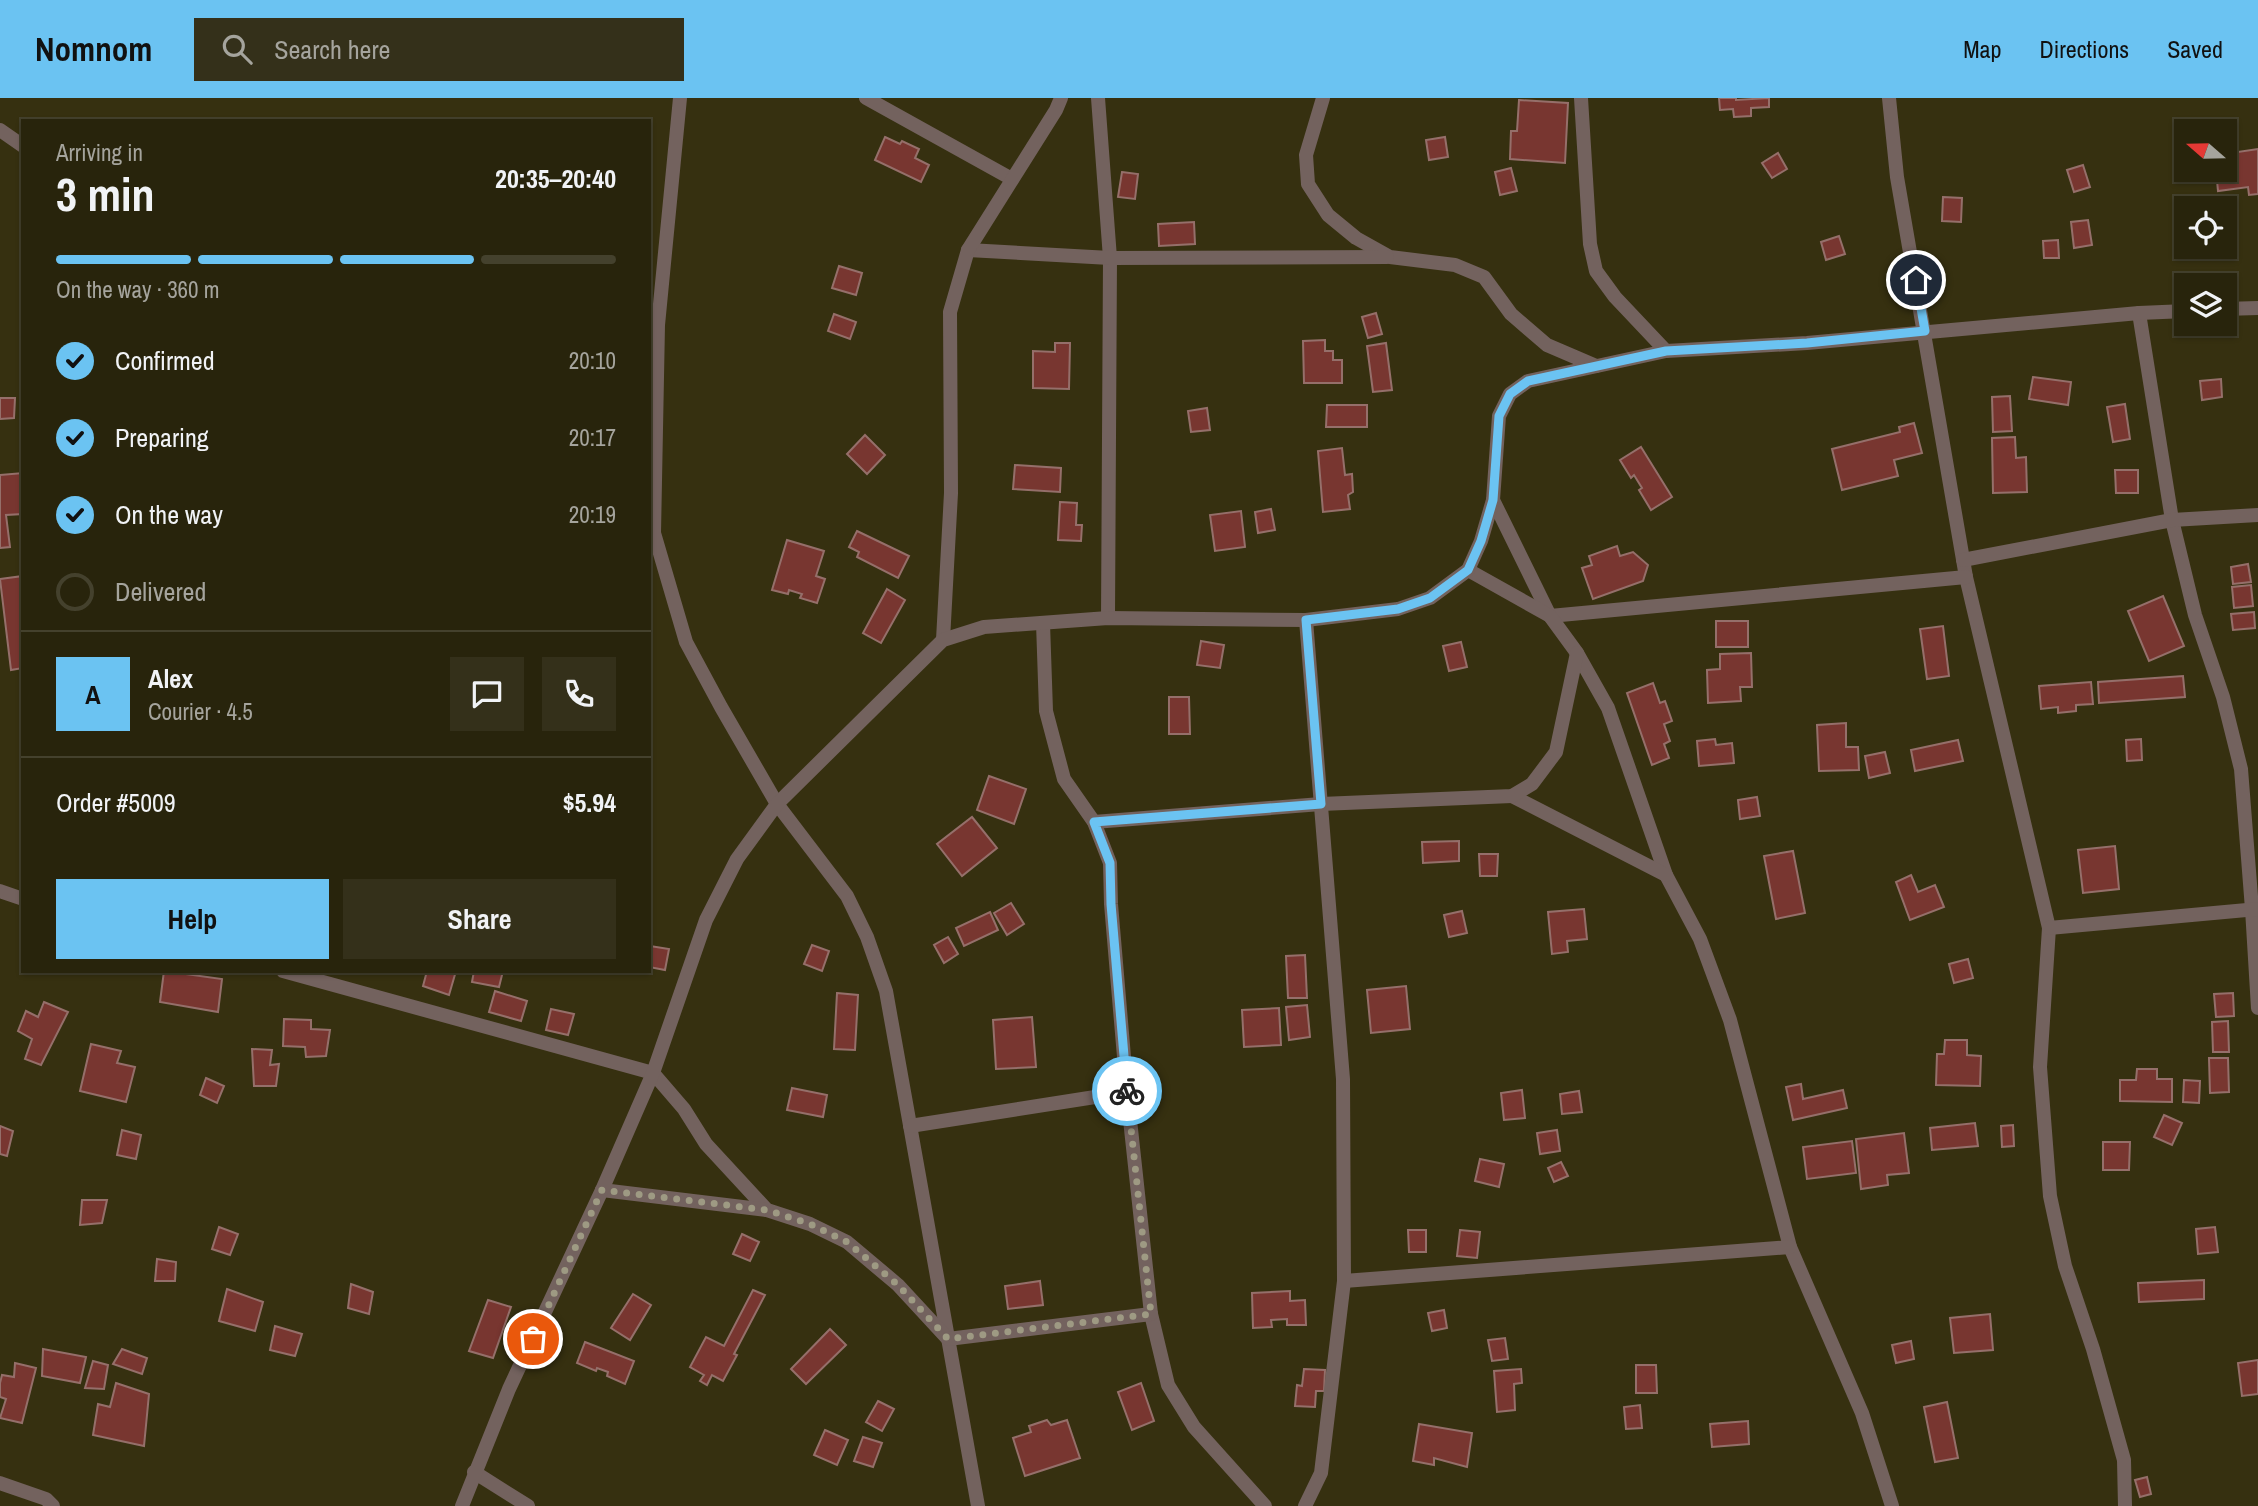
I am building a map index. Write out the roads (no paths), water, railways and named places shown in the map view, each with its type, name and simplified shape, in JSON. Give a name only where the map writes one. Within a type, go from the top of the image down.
[{"type":"street","points":[[680,98],[657,325],[652,531],[686,642],[777,804],[847,896],[867,937],[886,991],[978,1506]]},
{"type":"street","points":[[866,98],[1012,179]]},
{"type":"street","points":[[943,640],[951,493],[950,312],[968,250],[1061,98]]},
{"type":"street","points":[[1098,98],[1110,258],[1108,618]]},
{"type":"street","points":[[1323,98],[1306,155],[1308,184],[1328,215],[1356,238],[1390,257]]},
{"type":"street","points":[[1581,98],[1590,244],[1596,271],[1615,297],[1666,351]]},
{"type":"street","points":[[1889,98],[1897,177],[1966,577],[2049,928],[2040,1067],[2050,1196],[2065,1266],[2093,1349],[2124,1460],[2125,1506]]},
{"type":"street","points":[[0,130],[21,145]]},
{"type":"street","points":[[968,250],[1110,258],[1390,257],[1455,265],[1484,277],[1511,314],[1547,345],[1596,366]]},
{"type":"street","points":[[2237,309],[2258,308]]},
{"type":"street","points":[[462,1506],[509,1389],[602,1190],[653,1073],[706,920],[737,859],[777,804],[943,640],[984,627],[1108,618],[1306,620],[1398,609],[1430,598],[1468,570],[1481,541],[1493,500],[1499,416],[1510,394],[1528,381],[1666,351],[1807,343],[2174,312]]},
{"type":"street","points":[[2139,313],[2172,520],[2195,615],[2223,697],[2241,769],[2255,909],[2258,1007]]},
{"type":"street","points":[[1493,500],[1550,616],[1577,653],[1608,708],[1666,875],[1700,939],[1730,1020],[1790,1247],[1862,1413],[1892,1506]]},
{"type":"street","points":[[1963,560],[2172,520],[2258,515]]},
{"type":"street","points":[[1468,570],[1550,616],[1966,577]]},
{"type":"street","points":[[1305,1506],[1321,1473],[1344,1281],[1343,1079],[1306,620]]},
{"type":"street","points":[[1042,623],[1046,711],[1064,779],[1094,822],[1110,863],[1127,1092],[1151,1314],[1168,1385],[1194,1427],[1265,1506]]},
{"type":"street","points":[[1094,822],[1321,804],[1512,796],[1532,784],[1556,752],[1577,653]]},
{"type":"street","points":[[1512,796],[1666,875]]},
{"type":"street","points":[[0,891],[21,898]]},
{"type":"street","points":[[2049,928],[2255,909]]},
{"type":"street","points":[[290,973],[653,1073],[684,1109],[706,1144],[767,1210]]},
{"type":"street","points":[[910,1126],[1127,1092]]},
{"type":"street","points":[[602,1190],[767,1210],[810,1224],[847,1242],[898,1285],[948,1339]]},
{"type":"street","points":[[1344,1281],[1790,1247]]},
{"type":"street","points":[[948,1339],[1151,1314]]},
{"type":"street","points":[[474,1472],[528,1506]]},
{"type":"street","points":[[0,1483],[46,1499],[53,1506]]}]
